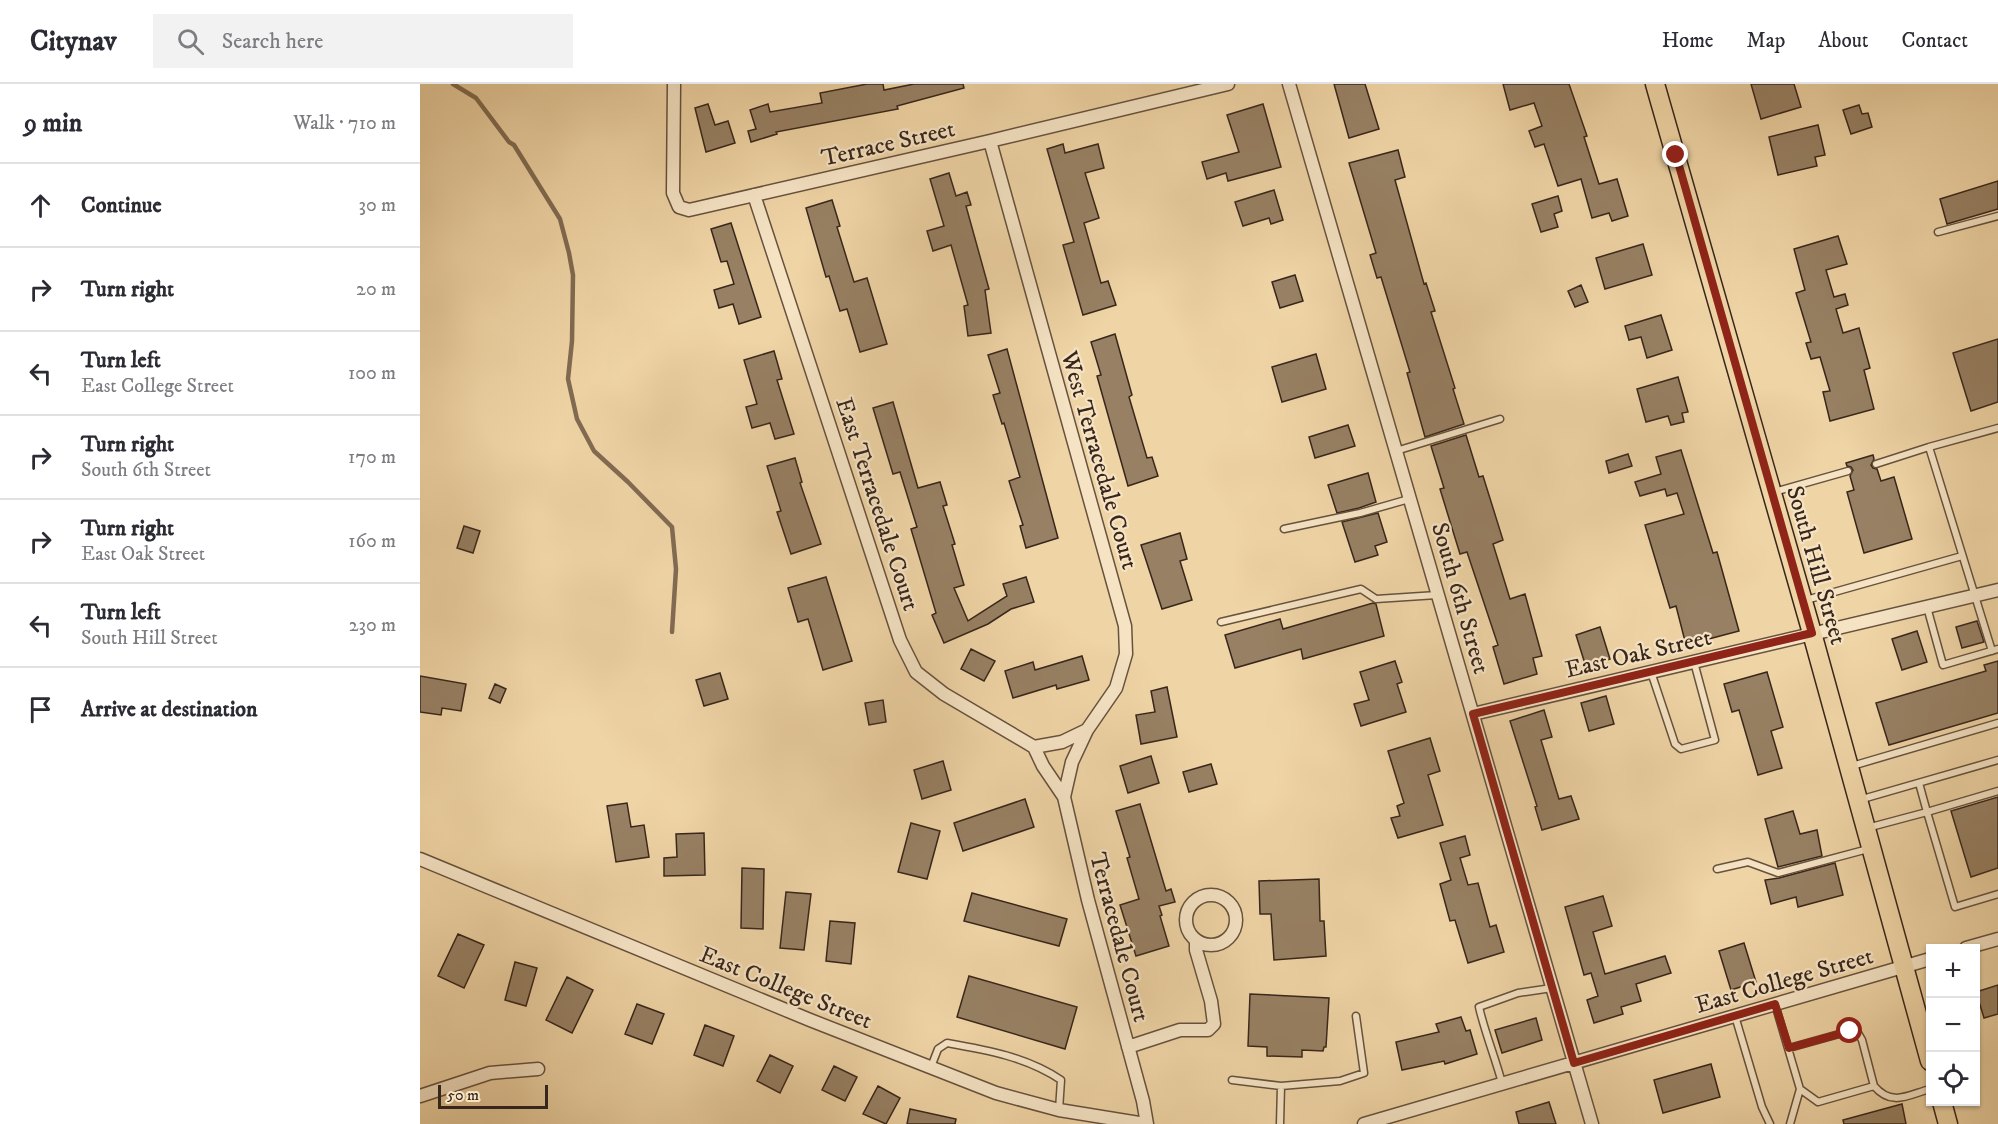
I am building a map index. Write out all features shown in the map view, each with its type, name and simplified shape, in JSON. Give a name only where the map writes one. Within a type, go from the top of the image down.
[{"type":"main road","name":"South Hill Street","points":[[1655,84],[1812,633],[1928,1052]]},
{"type":"main road","points":[[1943,1106],[1948,1124]]},
{"type":"street","name":"Terrace Street","points":[[674,84],[673,193],[679,207],[689,210],[1228,84]]},
{"type":"street","name":"South 6th Street","points":[[1289,84],[1592,1124]]},
{"type":"street","name":"West Terracedale Court","points":[[990,141],[1125,626],[1126,654],[1116,688],[1087,730],[1072,762],[1064,797]]},
{"type":"street","name":"East Terracedale Court","points":[[754,195],[900,640],[916,672],[944,694],[1034,747]]},
{"type":"street","name":"East Oak Street","points":[[1473,714],[1998,590]]},
{"type":"street","points":[[1034,747],[1062,742],[1087,730]]},
{"type":"street","name":"Terracedale Court","points":[[1034,747],[1043,766],[1064,797],[1088,900],[1143,1101],[1146,1124]]},
{"type":"street","name":"East College Street","points":[[420,859],[996,1093],[1059,1110],[1146,1124]]},
{"type":"street","points":[[1128,1047],[1180,1030],[1208,1030],[1214,1024],[1211,1001],[1196,950],[1196,940],[1187,926],[1186,918],[1192,904],[1205,895],[1213,894],[1227,900],[1236,915],[1234,932],[1221,943],[1213,945],[1196,940]]},
{"type":"street","points":[[1980,944],[1998,939]]},
{"type":"street","name":"East College Street","points":[[1364,1124],[1926,960]]},
{"type":"street","points":[[420,1096],[490,1073],[538,1069]]},
{"type":"lane","points":[[1938,232],[1998,216]]},
{"type":"lane","points":[[1396,451],[1500,419]]},
{"type":"lane","points":[[1876,464],[1998,428]]},
{"type":"lane","points":[[1927,607],[1943,664],[1995,650],[1974,596],[1929,447]]},
{"type":"lane","points":[[1772,492],[1848,471]]},
{"type":"lane","points":[[1284,530],[1410,499]]},
{"type":"lane","points":[[1803,602],[1962,556]]},
{"type":"lane","points":[[1221,622],[1361,589],[1376,599],[1438,595]]},
{"type":"lane","points":[[1651,671],[1675,744],[1681,749],[1715,740],[1694,661]]},
{"type":"lane","points":[[1849,767],[1998,723]]},
{"type":"lane","points":[[1858,800],[1998,760]]},
{"type":"lane","points":[[1919,783],[1955,907],[1998,894]]},
{"type":"lane","points":[[1866,828],[1998,791]]},
{"type":"lane","points":[[1716,869],[1748,862],[1778,873],[1872,848]]},
{"type":"lane","points":[[1503,1083],[1479,1007],[1518,993],[1552,988]]},
{"type":"lane","points":[[1775,1004],[1800,1089],[1790,1124]]},
{"type":"lane","points":[[1232,1080],[1281,1086],[1340,1081],[1364,1073],[1356,1016]]},
{"type":"lane","points":[[1735,1016],[1762,1107],[1770,1124]]},
{"type":"lane","points":[[1789,1048],[1850,1031],[1858,1033],[1862,1040],[1874,1086],[1881,1094],[1894,1099],[1926,1090]]},
{"type":"lane","points":[[931,1067],[938,1049],[947,1043],[994,1051],[1042,1067],[1061,1080],[1059,1110]]},
{"type":"lane","points":[[1280,1124],[1281,1086]]},
{"type":"lane","points":[[1800,1089],[1818,1101],[1874,1086]]},
{"type":"building","points":[[867,84],[883,84],[884,90],[914,84],[963,84],[964,88],[897,106],[898,109],[776,132],[777,134],[751,142],[748,131],[756,129],[750,110],[768,104],[770,112],[822,103],[820,93]]},
{"type":"building","points":[[1334,84],[1365,84],[1379,129],[1349,138]]},
{"type":"building","points":[[1503,84],[1569,84],[1587,136],[1584,137],[1599,184],[1617,179],[1628,216],[1612,221],[1609,213],[1592,218],[1581,179],[1558,186],[1544,144],[1535,147],[1529,131],[1542,126],[1534,103],[1510,110]]},
{"type":"building","points":[[1751,84],[1794,84],[1801,107],[1761,119]]},
{"type":"building","points":[[708,104],[715,125],[728,121],[735,143],[706,152],[695,108]]},
{"type":"building","points":[[1263,104],[1281,167],[1228,181],[1226,173],[1207,179],[1202,162],[1239,152],[1227,115]]},
{"type":"building","points":[[1859,105],[1862,114],[1868,113],[1872,127],[1851,134],[1843,110]]},
{"type":"building","points":[[1818,125],[1825,155],[1815,157],[1817,166],[1778,175],[1769,137]]},
{"type":"building","points":[[1063,144],[1065,153],[1098,144],[1104,168],[1085,173],[1099,218],[1084,223],[1101,283],[1108,281],[1116,305],[1083,315],[1063,245],[1074,242],[1047,149]]},
{"type":"building","points":[[1398,150],[1405,177],[1395,180],[1424,284],[1426,283],[1435,311],[1431,312],[1464,424],[1425,437],[1407,373],[1410,372],[1381,277],[1377,278],[1370,255],[1376,253],[1349,163]]},
{"type":"building","points":[[949,173],[956,196],[967,192],[971,205],[966,206],[989,289],[985,290],[991,333],[968,336],[964,306],[968,305],[951,245],[933,251],[927,231],[944,226],[930,179]]},
{"type":"building","points":[[1998,181],[1998,209],[1947,224],[1940,199]]},
{"type":"building","points":[[1274,190],[1283,220],[1271,224],[1269,218],[1243,226],[1235,202]]},
{"type":"building","points":[[1558,196],[1562,211],[1554,214],[1558,227],[1541,232],[1532,204]]},
{"type":"building","points":[[832,200],[840,226],[837,227],[854,282],[867,278],[887,344],[860,352],[847,309],[840,311],[829,276],[826,277],[806,208]]},
{"type":"building","points":[[731,223],[761,317],[739,324],[733,304],[719,308],[714,290],[734,284],[727,261],[721,262],[711,229]]},
{"type":"building","points":[[1838,236],[1847,264],[1826,270],[1834,297],[1845,294],[1848,305],[1836,309],[1843,333],[1859,328],[1870,368],[1864,370],[1874,409],[1830,421],[1823,392],[1830,391],[1820,357],[1811,359],[1806,343],[1811,342],[1796,293],[1805,290],[1794,249]]},
{"type":"building","points":[[1643,244],[1652,275],[1605,289],[1596,258]]},
{"type":"building","points":[[1295,275],[1303,301],[1280,308],[1272,282]]},
{"type":"building","points":[[1581,285],[1588,302],[1575,307],[1568,291]]},
{"type":"building","points":[[1661,315],[1672,350],[1647,358],[1641,337],[1629,340],[1625,326]]},
{"type":"building","points":[[1115,334],[1132,395],[1129,397],[1147,458],[1152,457],[1158,476],[1128,486],[1097,376],[1101,375],[1091,342]]},
{"type":"building","points":[[1998,339],[1998,402],[1971,411],[1953,353]]},
{"type":"building","points":[[1007,349],[1058,538],[1026,548],[1020,526],[1023,525],[1009,481],[1020,477],[993,395],[1000,393],[988,355]]},
{"type":"building","points":[[774,351],[782,379],[777,380],[794,434],[775,439],[770,423],[752,428],[746,407],[757,404],[744,360]]},
{"type":"building","points":[[1316,354],[1326,389],[1282,402],[1272,367]]},
{"type":"building","points":[[1678,377],[1688,412],[1682,413],[1684,422],[1671,425],[1668,416],[1646,422],[1637,389]]},
{"type":"building","points":[[893,402],[918,488],[940,482],[947,505],[943,506],[955,544],[952,545],[964,585],[954,588],[968,621],[1007,596],[1003,584],[1026,577],[1034,602],[1011,609],[988,624],[944,643],[932,615],[936,613],[911,529],[917,527],[900,472],[893,474],[873,408]]},
{"type":"building","points":[[1348,425],[1355,446],[1315,458],[1309,437]]},
{"type":"building","points":[[1466,435],[1479,477],[1483,476],[1503,540],[1493,544],[1510,599],[1525,594],[1542,656],[1533,658],[1537,674],[1504,684],[1493,647],[1498,645],[1467,552],[1460,554],[1440,489],[1444,488],[1431,446]]},
{"type":"building","points":[[1681,450],[1713,553],[1717,552],[1739,631],[1686,645],[1676,606],[1670,608],[1645,525],[1684,514],[1677,493],[1667,496],[1665,489],[1640,496],[1635,482],[1661,474],[1656,457]]},
{"type":"building","points":[[1628,454],[1632,466],[1609,473],[1606,461]]},
{"type":"building","points":[[1873,455],[1871,465],[1877,469],[1881,481],[1894,477],[1912,539],[1864,553],[1847,492],[1854,490],[1850,476],[1853,470],[1846,463]]},
{"type":"building","points":[[795,458],[802,482],[800,483],[821,544],[791,554],[777,512],[781,511],[767,466]]},
{"type":"building","points":[[1368,473],[1376,502],[1337,513],[1328,485]]},
{"type":"building","points":[[1378,513],[1387,542],[1375,546],[1378,555],[1355,562],[1342,522]]},
{"type":"building","points":[[464,526],[480,531],[473,553],[457,548]]},
{"type":"building","points":[[1180,533],[1187,559],[1180,561],[1192,600],[1162,609],[1141,545]]},
{"type":"building","points":[[826,577],[852,661],[823,670],[808,619],[798,622],[788,588]]},
{"type":"building","points":[[1376,604],[1384,636],[1303,659],[1301,649],[1235,668],[1225,635],[1280,619],[1283,629]]},
{"type":"building","points":[[1977,621],[1984,642],[1962,648],[1956,627]]},
{"type":"building","points":[[1600,627],[1610,659],[1586,667],[1576,635]]},
{"type":"building","points":[[1917,631],[1927,662],[1902,670],[1892,639]]},
{"type":"building","points":[[971,649],[995,661],[984,681],[961,669]]},
{"type":"building","points":[[1082,656],[1089,680],[1057,689],[1056,685],[1013,698],[1005,671],[1033,662],[1035,670]]},
{"type":"building","points":[[1395,661],[1402,682],[1397,684],[1406,712],[1361,726],[1354,704],[1369,700],[1360,672]]},
{"type":"building","points":[[1998,661],[1998,713],[1889,745],[1876,703],[1986,671],[1984,665]]},
{"type":"building","points":[[1767,672],[1783,727],[1771,731],[1782,768],[1758,775],[1739,710],[1732,712],[1724,684]]},
{"type":"building","points":[[720,673],[728,699],[704,706],[696,680]]},
{"type":"building","points":[[420,676],[466,684],[461,711],[442,708],[441,715],[420,712]]},
{"type":"building","points":[[495,684],[506,689],[500,703],[489,698]]},
{"type":"building","points":[[1167,687],[1177,737],[1141,744],[1136,715],[1155,712],[1151,691]]},
{"type":"building","points":[[1606,696],[1614,724],[1589,731],[1581,703]]},
{"type":"building","points":[[883,700],[886,722],[869,725],[865,703]]},
{"type":"building","points":[[1544,710],[1552,737],[1541,740],[1559,799],[1571,796],[1579,819],[1542,830],[1535,807],[1537,806],[1510,721]]},
{"type":"building","points":[[1430,738],[1440,771],[1428,775],[1443,825],[1398,838],[1391,818],[1400,816],[1397,806],[1404,803],[1388,751]]},
{"type":"building","points":[[1151,756],[1159,783],[1128,793],[1120,766]]},
{"type":"building","points":[[943,761],[951,790],[922,799],[914,770]]},
{"type":"building","points":[[1211,764],[1217,784],[1189,792],[1183,772]]},
{"type":"building","points":[[1998,797],[1998,868],[1971,877],[1951,811]]},
{"type":"building","points":[[1025,799],[1034,827],[963,851],[954,823]]},
{"type":"building","points":[[627,803],[631,827],[644,825],[649,857],[616,862],[607,806]]},
{"type":"building","points":[[1140,804],[1166,891],[1171,889],[1175,902],[1159,906],[1169,946],[1136,956],[1120,905],[1139,899],[1127,858],[1130,857],[1116,811]]},
{"type":"building","points":[[1793,811],[1800,834],[1817,830],[1822,856],[1778,867],[1765,819]]},
{"type":"building","points":[[911,823],[940,831],[927,879],[898,872]]},
{"type":"building","points":[[704,833],[705,875],[664,876],[664,858],[677,857],[676,834]]},
{"type":"building","points":[[1465,836],[1470,855],[1460,858],[1468,885],[1478,883],[1490,927],[1496,925],[1504,952],[1468,963],[1455,920],[1450,921],[1440,884],[1451,880],[1440,843]]},
{"type":"building","points":[[1835,863],[1843,895],[1798,907],[1796,897],[1771,904],[1765,880]]},
{"type":"building","points":[[742,868],[764,869],[763,929],[741,928]]},
{"type":"building","points":[[1319,879],[1320,921],[1324,921],[1326,956],[1274,960],[1271,914],[1260,914],[1259,881]]},
{"type":"building","points":[[786,892],[811,894],[804,950],[780,948]]},
{"type":"building","points":[[972,893],[1067,919],[1059,946],[964,921]]},
{"type":"building","points":[[1603,896],[1612,926],[1593,932],[1605,974],[1665,956],[1671,973],[1636,984],[1641,1001],[1621,1007],[1623,1014],[1594,1023],[1587,1000],[1598,996],[1591,973],[1584,975],[1565,907]]},
{"type":"building","points":[[830,921],[855,923],[851,964],[826,961]]},
{"type":"building","points":[[458,934],[484,945],[464,988],[438,976]]},
{"type":"building","points":[[1744,943],[1756,982],[1731,990],[1719,951]]},
{"type":"building","points":[[515,962],[537,968],[526,1006],[505,1000]]},
{"type":"building","points":[[969,976],[1077,1007],[1065,1049],[957,1017]]},
{"type":"building","points":[[567,977],[593,990],[572,1033],[546,1020]]},
{"type":"building","points":[[1998,985],[1998,1014],[1984,1018],[1980,1005],[1980,991]]},
{"type":"building","points":[[1250,994],[1329,998],[1326,1047],[1323,1051],[1302,1050],[1302,1057],[1267,1056],[1267,1047],[1248,1046]]},
{"type":"building","points":[[637,1004],[664,1014],[652,1044],[625,1034]]},
{"type":"building","points":[[1461,1017],[1466,1031],[1470,1030],[1477,1054],[1445,1064],[1444,1061],[1402,1070],[1396,1042],[1439,1032],[1436,1024]]},
{"type":"building","points":[[1536,1018],[1542,1040],[1502,1053],[1495,1030]]},
{"type":"building","points":[[705,1025],[734,1036],[723,1066],[694,1055]]},
{"type":"building","points":[[770,1055],[793,1066],[780,1093],[757,1081]]},
{"type":"building","points":[[1711,1064],[1720,1097],[1663,1113],[1654,1080]]},
{"type":"building","points":[[834,1066],[857,1077],[845,1101],[822,1090]]},
{"type":"building","points":[[878,1086],[900,1098],[886,1124],[863,1114]]},
{"type":"building","points":[[1549,1102],[1556,1124],[1519,1124],[1516,1112]]},
{"type":"building","points":[[1902,1104],[1906,1124],[1844,1124],[1843,1120]]},
{"type":"building","points":[[910,1109],[956,1119],[955,1124],[907,1124]]},
{"type":"waterway","points":[[453,84],[476,98],[509,142],[514,145],[560,219],[573,275],[572,341],[568,379],[577,419],[594,451],[672,527],[676,569],[672,632]]},
{"type":"route","points":[[1676,155],[1812,633],[1473,714],[1574,1063],[1775,1004],[1789,1048],[1850,1031]]}]
